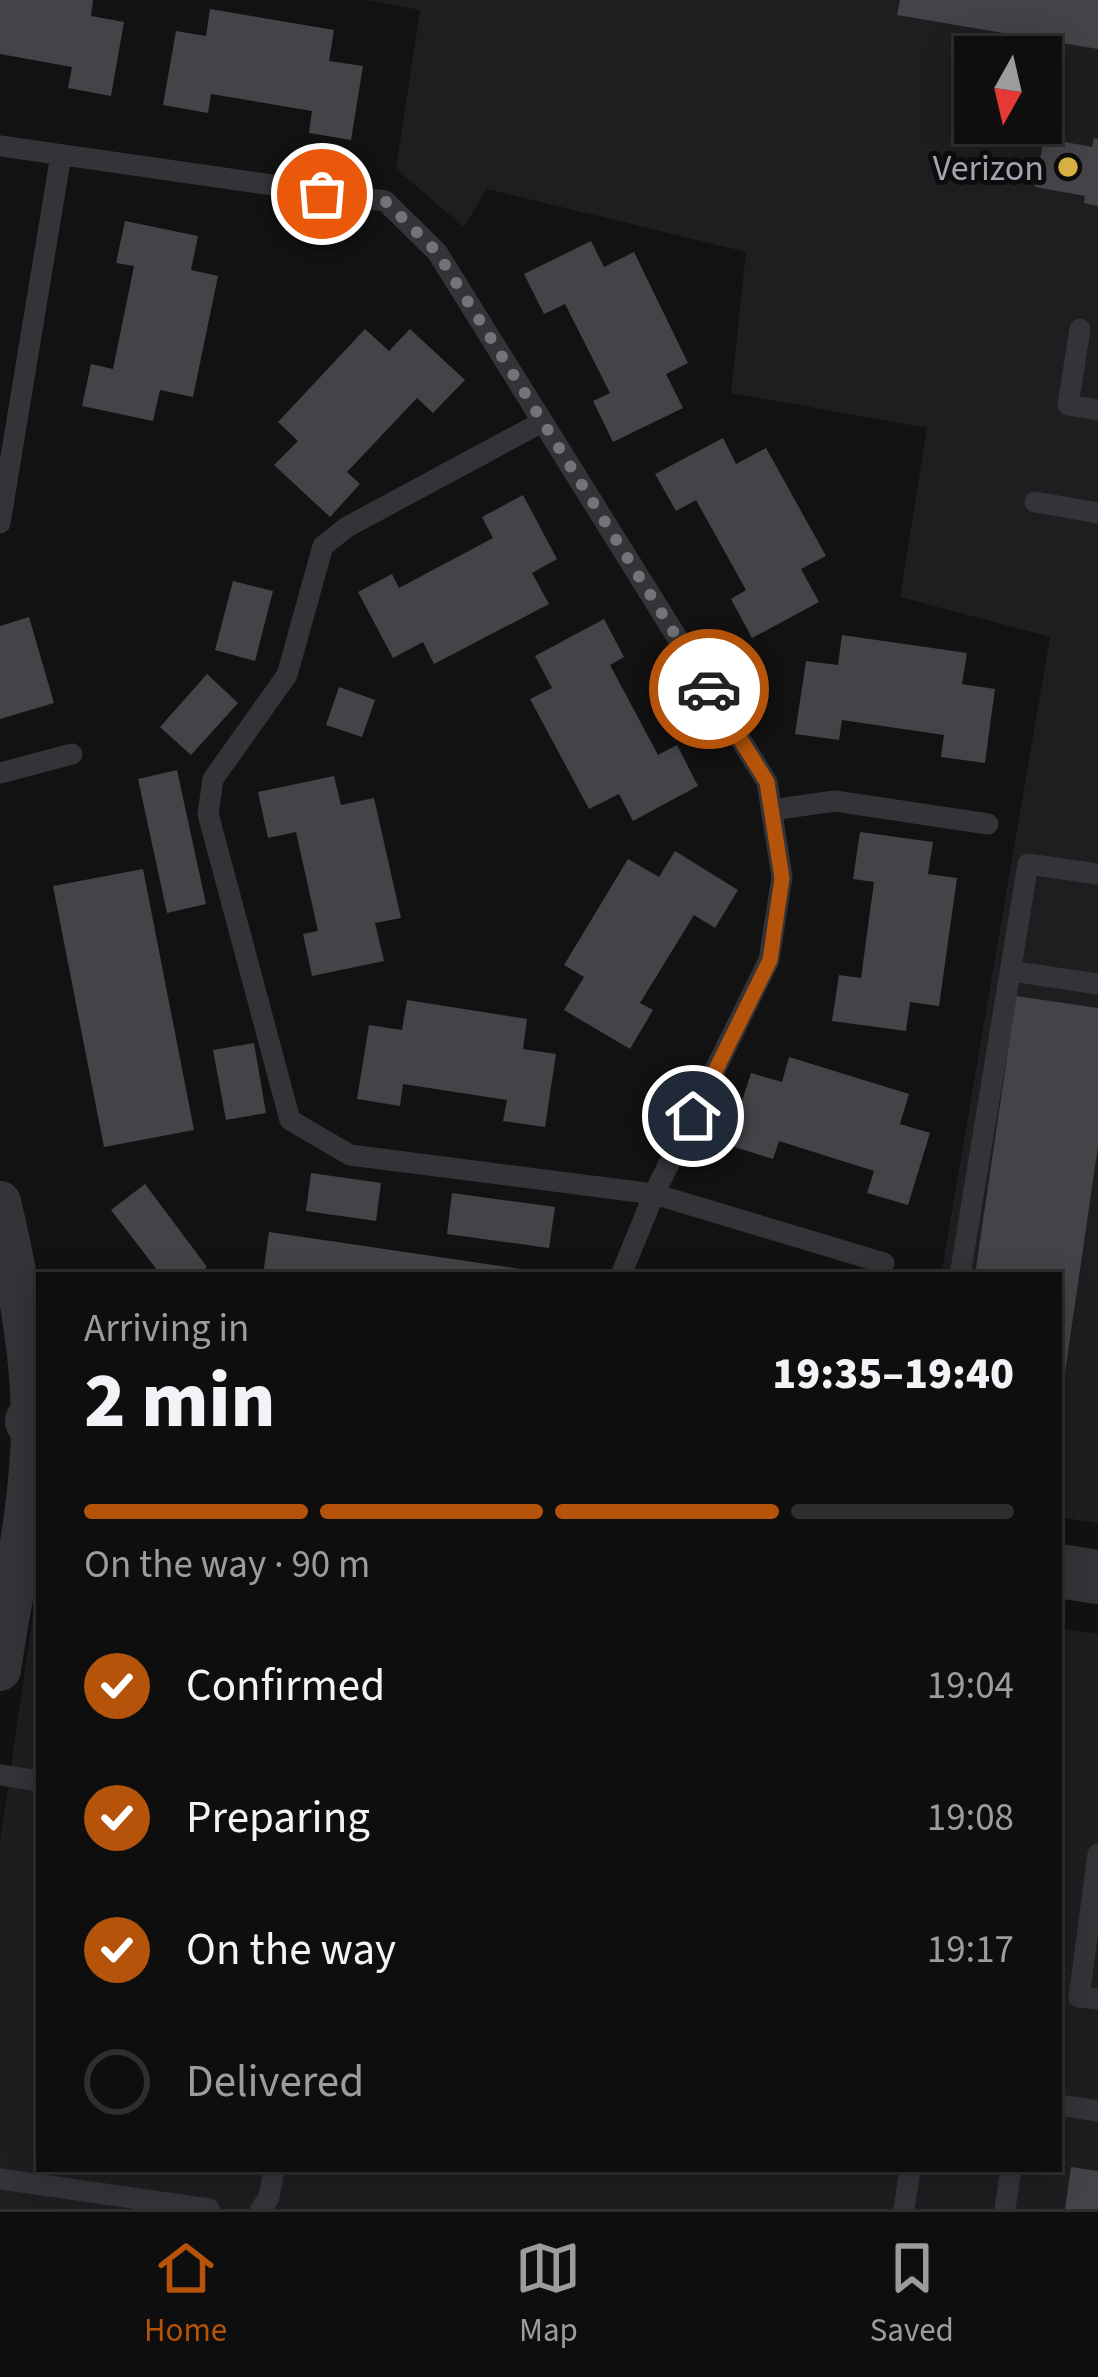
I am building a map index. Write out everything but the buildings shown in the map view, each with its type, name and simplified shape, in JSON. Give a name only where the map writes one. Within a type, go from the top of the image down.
[{"type":"street","points":[[0,1202],[36,1422],[13,1489],[0,1670]]},
{"type":"street","points":[[1062,1571],[1098,1577]]},
{"type":"lane","points":[[0,146],[385,201],[437,252],[767,782],[782,878],[770,960],[654,1194],[622,1272]]},
{"type":"lane","points":[[0,523],[61,155]]},
{"type":"lane","points":[[1081,329],[1068,405],[1098,410]]},
{"type":"lane","points":[[542,422],[346,527],[323,546],[287,675],[213,778],[208,814],[290,1120],[350,1155],[654,1194],[884,1263]]},
{"type":"lane","points":[[1035,502],[1098,513]]},
{"type":"lane","points":[[0,772],[72,754]]},
{"type":"lane","points":[[771,810],[835,801],[988,824]]},
{"type":"lane","points":[[960,1272],[1028,864],[1098,874]]},
{"type":"lane","points":[[1010,971],[1098,984]]},
{"type":"lane","points":[[0,1775],[36,1781]]},
{"type":"lane","points":[[1098,1854],[1078,1996],[1098,1999]]},
{"type":"lane","points":[[1062,2105],[1098,2110]]},
{"type":"lane","points":[[261,2209],[269,2197],[273,2172]]},
{"type":"lane","points":[[904,2209],[910,2172]]},
{"type":"lane","points":[[1005,2209],[1011,2172]]},
{"type":"lane","points":[[0,2180],[46,2177],[209,2209]]},
{"type":"shaded area","points":[[367,0],[1098,0],[1098,1523],[1062,1517],[1062,1272],[942,1272],[1050,637],[900,597],[927,428],[731,393],[746,252],[487,189],[464,227],[396,169],[420,10]]},
{"type":"shaded area","points":[[36,1593],[36,2172],[1062,2172],[1062,1628],[1098,1634],[1098,2209],[0,2209],[0,1843]]},
{"type":"way so far","points":[[322,194],[385,201],[437,252],[709,689]]},
{"type":"place","name":"Verizon","points":[[1068,167]]},
{"type":"route","points":[[693,1116],[770,960],[782,878],[767,782],[709,689]]}]
